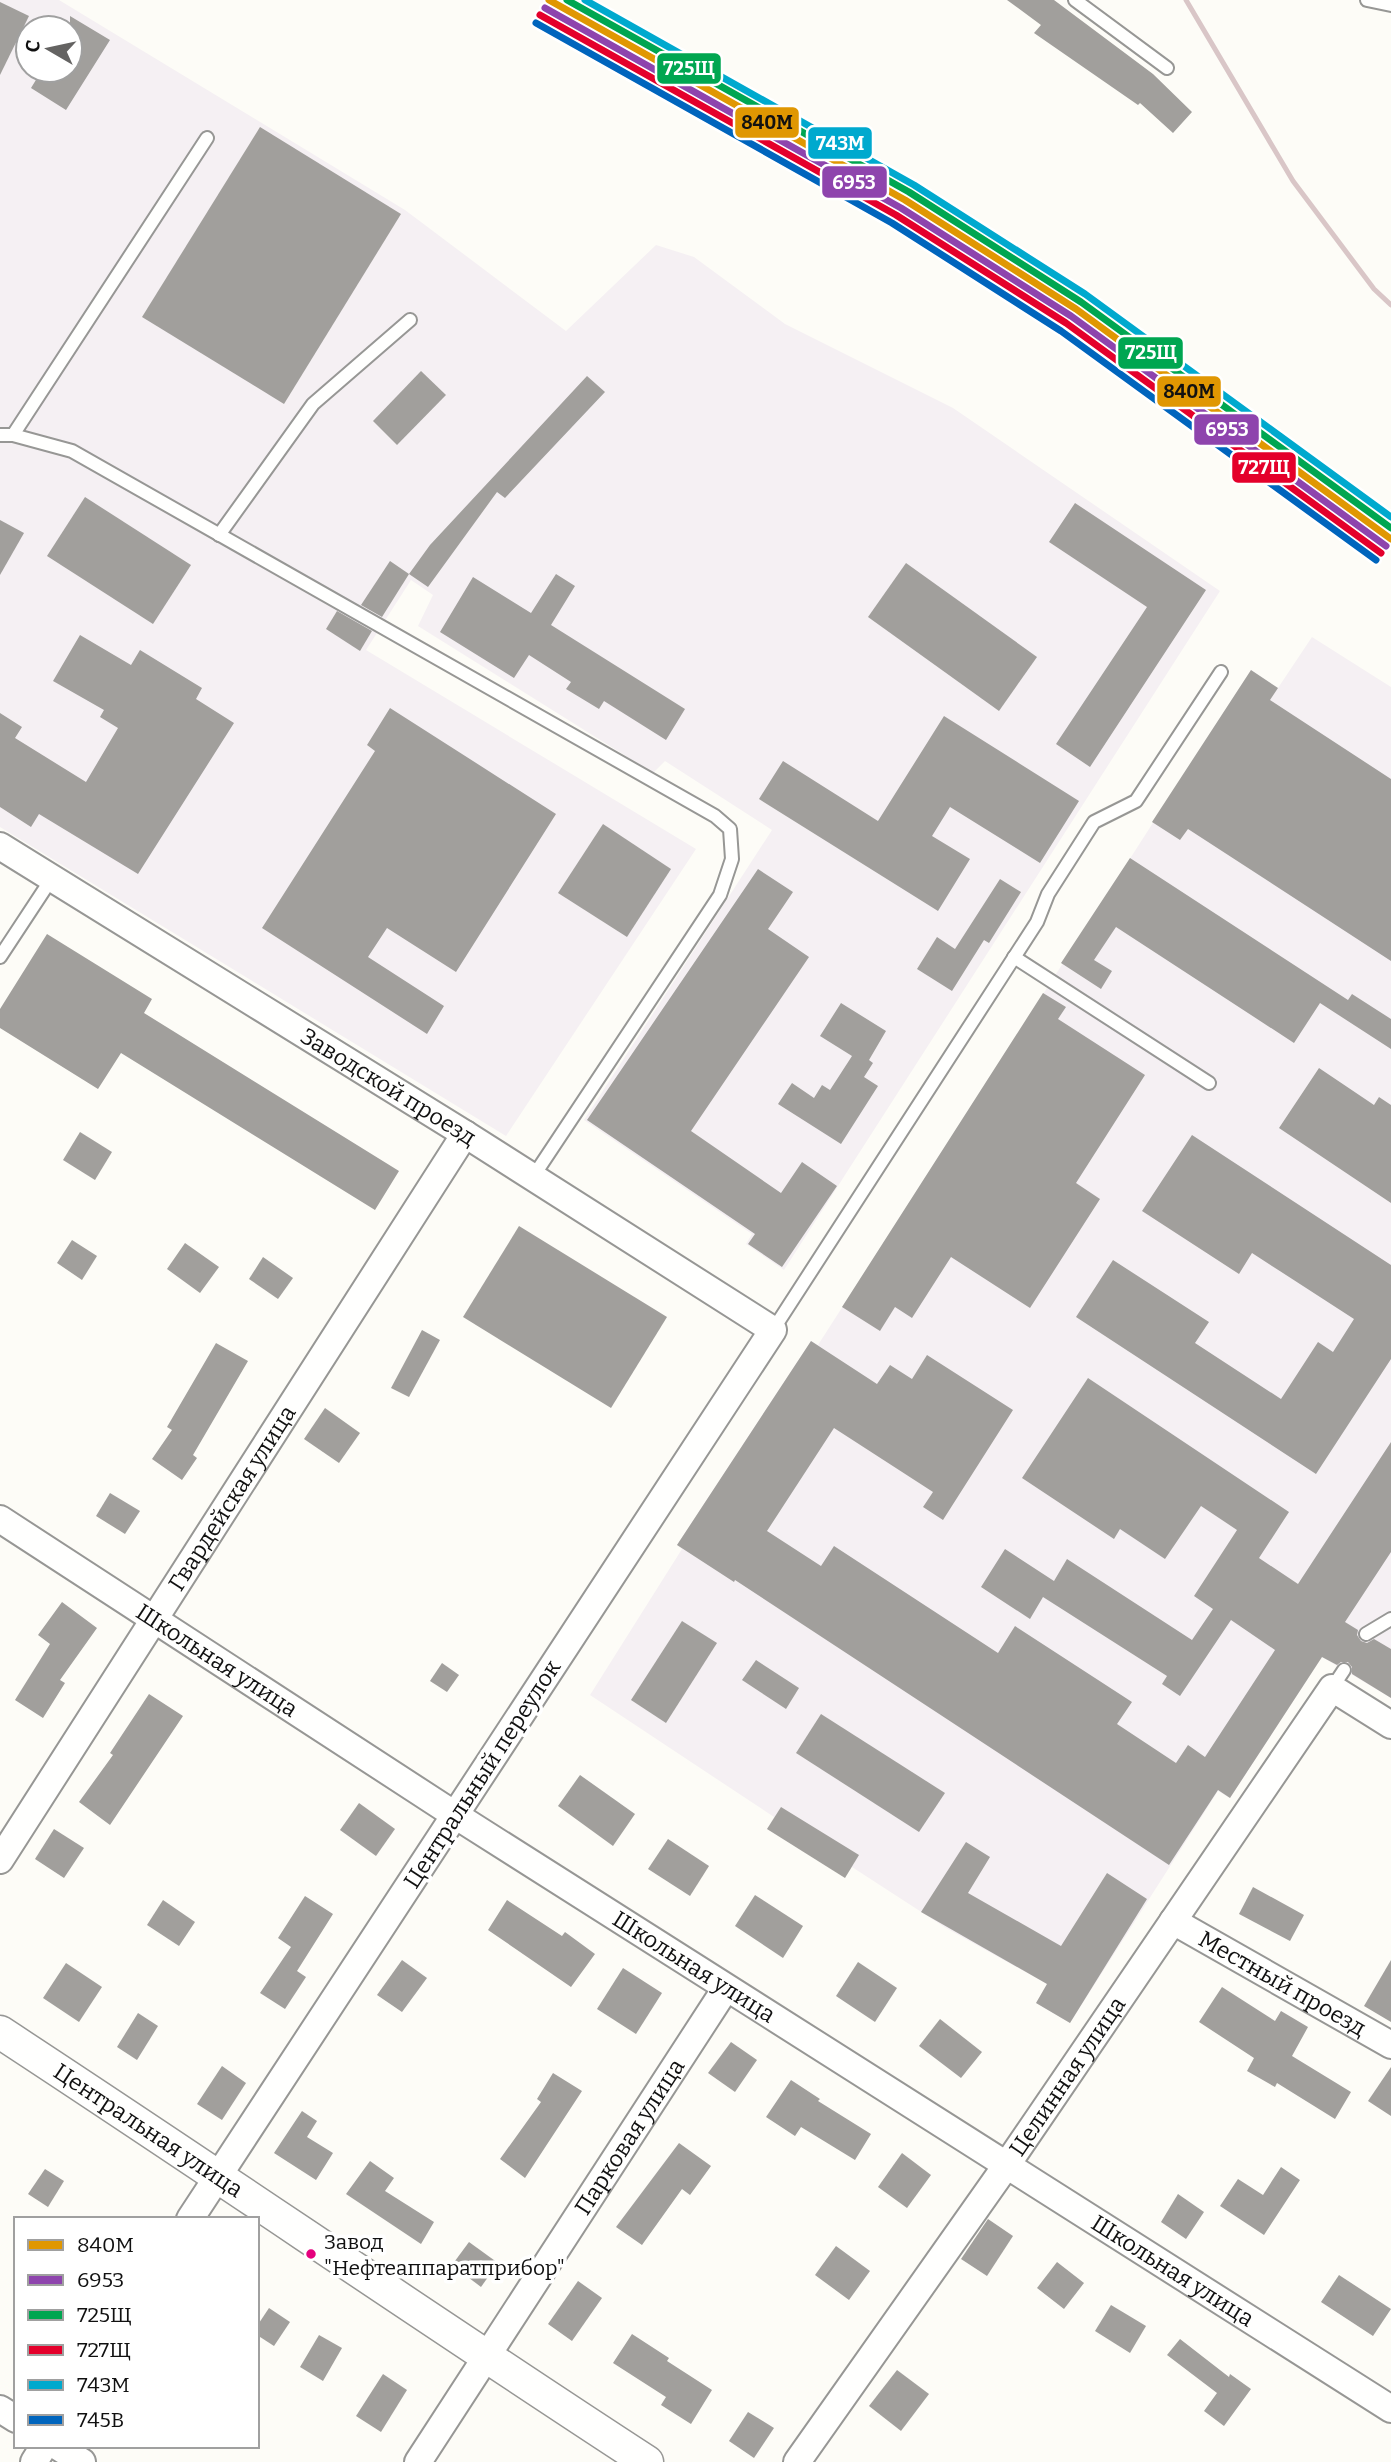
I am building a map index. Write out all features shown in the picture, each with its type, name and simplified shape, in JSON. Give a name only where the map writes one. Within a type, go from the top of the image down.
[{"type":"street","name":"Заводской проезд","points":[[0,846],[466,1134],[774,1330]]},
{"type":"street","name":"Гвардейская улица","points":[[0,1860],[466,1134]]},
{"type":"street","name":"Центральный переулок","points":[[191,2217],[774,1330]]},
{"type":"street","name":"Школьная улица","points":[[0,1519],[455,1815],[1391,2409]]},
{"type":"street","name":"Целинная улица","points":[[797,2462],[1006,2166],[1338,1679],[1391,1726]]},
{"type":"street","name":"Местный проезд","points":[[1173,1921],[1391,2045]]},
{"type":"street","name":"Парковая улица","points":[[418,2462],[726,1988]]},
{"type":"street","name":"Центральная улица","points":[[0,2032],[647,2462]]},
{"type":"street","points":[[60,2448],[82,2462]]},
{"type":"lane","points":[[1075,0],[1167,68]]},
{"type":"lane","points":[[1367,0],[1391,5]]},
{"type":"lane","points":[[207,138],[6,435],[72,451],[703,809],[730,829],[732,859],[720,895],[533,1177]]},
{"type":"lane","points":[[219,535],[313,404],[410,320]]},
{"type":"lane","points":[[774,1330],[1037,922],[1048,894],[1094,822],[1136,801],[1221,672]]},
{"type":"lane","points":[[0,957],[52,878]]},
{"type":"lane","points":[[1014,957],[1209,1083]]},
{"type":"lane","points":[[1366,1634],[1391,1619]]},
{"type":"shaded area","points":[[0,0],[59,0],[82,14],[14,14],[14,84],[84,84],[84,15],[405,210],[566,331],[656,245],[694,257],[785,324],[953,408],[1220,591],[784,1270],[746,1244],[752,1234],[584,1120],[772,830],[665,761],[653,773],[418,626],[433,595],[411,580],[366,650],[696,849],[506,1136],[0,827]]},
{"type":"shaded area","points":[[1312,637],[1391,687],[1391,1698],[1322,1657],[1230,1798],[1218,1791],[1070,2023],[1036,2003],[1047,1984],[946,1928],[852,1867],[845,1877],[767,1829],[774,1817],[590,1695],[682,1549],[677,1545],[811,1341],[818,1345],[1251,670],[1278,688]]},
{"type":"building","points":[[1007,0],[1054,0],[1153,74],[1192,112],[1173,133],[1140,103],[1138,105],[1034,33],[1041,25]]},
{"type":"building","points":[[0,2],[25,14],[14,14],[14,47],[0,75]]},
{"type":"building","points":[[84,24],[110,40],[84,81]]},
{"type":"building","points":[[33,84],[82,84],[66,110],[31,88]]},
{"type":"building","points":[[260,127],[401,214],[284,404],[142,317]]},
{"type":"building","points":[[421,371],[446,395],[397,445],[373,421]]},
{"type":"building","points":[[587,376],[605,392],[505,498],[497,492],[428,587],[409,574],[430,545]]},
{"type":"building","points":[[85,497],[191,565],[153,624],[47,556]]},
{"type":"building","points":[[1075,503],[1206,590],[1090,767],[1056,744],[1147,607],[1049,542]]},
{"type":"building","points":[[0,520],[24,533],[0,575]]},
{"type":"building","points":[[390,561],[409,574],[382,617],[361,605]]},
{"type":"building","points":[[906,563],[1037,657],[999,711],[868,617]]},
{"type":"building","points":[[556,574],[575,586],[551,625],[685,709],[666,740],[604,701],[599,709],[566,689],[571,682],[529,655],[514,678],[440,632],[473,577],[531,613]]},
{"type":"building","points":[[337,611],[372,631],[360,651],[326,629]]},
{"type":"building","points":[[80,635],[131,665],[140,650],[202,688],[196,699],[234,723],[138,874],[39,814],[31,827],[0,807],[0,713],[22,727],[15,738],[86,782],[118,728],[100,717],[104,710],[53,681]]},
{"type":"building","points":[[1251,670],[1278,688],[1270,700],[1391,779],[1391,961],[1188,829],[1180,840],[1152,822]]},
{"type":"building","points":[[390,708],[556,814],[456,972],[387,928],[368,957],[444,1006],[427,1034],[262,928],[375,751],[367,745]]},
{"type":"building","points":[[944,716],[1079,801],[1040,863],[950,807],[932,836],[970,859],[938,911],[759,799],[783,761],[878,821]]},
{"type":"building","points":[[603,824],[671,869],[627,937],[558,893]]},
{"type":"building","points":[[1130,858],[1348,1000],[1352,994],[1391,1019],[1391,1049],[1320,1003],[1294,1043],[1116,927],[1094,960],[1112,971],[1101,989],[1061,963]]},
{"type":"building","points":[[758,869],[793,892],[768,929],[809,957],[691,1131],[781,1193],[802,1162],[837,1186],[782,1267],[748,1244],[755,1234],[587,1120]]},
{"type":"building","points":[[1000,879],[1021,892],[989,943],[984,940],[952,991],[917,969],[937,937],[955,949]]},
{"type":"building","points":[[47,934],[152,999],[144,1013],[399,1171],[375,1210],[121,1053],[98,1089],[0,1028],[0,1009]]},
{"type":"building","points":[[1043,993],[1066,1007],[1058,1019],[1145,1075],[1076,1183],[1100,1199],[1030,1308],[951,1257],[912,1318],[895,1307],[880,1331],[842,1307]]},
{"type":"building","points":[[841,1003],[886,1031],[869,1060],[873,1063],[864,1077],[878,1086],[841,1144],[778,1104],[792,1083],[814,1098],[822,1085],[830,1090],[852,1056],[820,1036]]},
{"type":"building","points":[[1319,1068],[1374,1105],[1379,1097],[1391,1105],[1391,1203],[1279,1128]]},
{"type":"building","points":[[80,1132],[112,1152],[95,1180],[63,1160]]},
{"type":"building","points":[[1192,1135],[1391,1265],[1391,1359],[1316,1474],[1076,1317],[1113,1260],[1209,1322],[1195,1343],[1281,1399],[1318,1342],[1333,1352],[1354,1319],[1252,1253],[1239,1274],[1142,1211]]},
{"type":"building","points":[[519,1226],[667,1317],[611,1408],[463,1317]]},
{"type":"building","points":[[72,1240],[97,1256],[82,1280],[57,1263]]},
{"type":"building","points":[[185,1243],[219,1267],[200,1293],[167,1269]]},
{"type":"building","points":[[263,1257],[293,1278],[278,1299],[249,1279]]},
{"type":"building","points":[[422,1330],[440,1340],[409,1397],[391,1388]]},
{"type":"building","points":[[811,1341],[877,1384],[890,1365],[912,1379],[927,1355],[1013,1410],[943,1520],[923,1507],[933,1492],[834,1428],[767,1531],[821,1566],[834,1546],[998,1653],[1015,1626],[1132,1702],[1117,1724],[1176,1763],[1188,1745],[1205,1757],[1275,1650],[1231,1620],[1180,1696],[1162,1684],[1167,1676],[1043,1597],[1030,1619],[981,1587],[1005,1549],[1054,1581],[1067,1559],[1192,1640],[1213,1609],[1194,1596],[1237,1530],[1201,1506],[1165,1559],[1120,1529],[1114,1539],[1022,1478],[1088,1378],[1289,1512],[1259,1558],[1298,1584],[1391,1442],[1391,1552],[1345,1622],[1358,1630],[1357,1635],[1361,1641],[1367,1643],[1374,1639],[1391,1649],[1391,1698],[1352,1674],[1352,1667],[1348,1662],[1337,1665],[1322,1657],[1230,1798],[1218,1790],[1169,1865],[735,1580],[734,1582],[677,1545]]},
{"type":"building","points":[[216,1343],[248,1361],[193,1455],[197,1458],[182,1480],[152,1459],[172,1430],[167,1427]]},
{"type":"building","points":[[325,1408],[360,1433],[339,1463],[304,1439]]},
{"type":"building","points":[[110,1493],[140,1511],[125,1534],[96,1516]]},
{"type":"building","points":[[62,1602],[97,1628],[60,1680],[65,1683],[43,1718],[15,1700],[50,1644],[38,1635]]},
{"type":"building","points":[[682,1621],[717,1643],[666,1723],[631,1700]]},
{"type":"building","points":[[756,1660],[799,1688],[786,1709],[742,1680]]},
{"type":"building","points":[[442,1663],[459,1675],[447,1692],[430,1681]]},
{"type":"building","points":[[149,1694],[183,1716],[110,1825],[79,1802],[113,1755],[110,1753]]},
{"type":"building","points":[[821,1714],[945,1793],[919,1832],[796,1753]]},
{"type":"building","points":[[580,1775],[635,1814],[613,1846],[558,1806]]},
{"type":"building","points":[[359,1803],[395,1829],[376,1856],[340,1830]]},
{"type":"building","points":[[781,1807],[859,1855],[845,1878],[767,1829]]},
{"type":"building","points":[[54,1829],[84,1848],[64,1878],[35,1859]]},
{"type":"building","points":[[668,1839],[709,1866],[690,1896],[648,1869]]},
{"type":"building","points":[[966,1842],[990,1857],[968,1893],[1061,1946],[1107,1873],[1147,1899],[1070,2023],[1036,2003],[1047,1984],[921,1912]]},
{"type":"building","points":[[1253,1887],[1304,1915],[1290,1941],[1239,1914]]},
{"type":"building","points":[[755,1895],[803,1926],[783,1958],[735,1926]]},
{"type":"building","points":[[305,1896],[333,1914],[297,1971],[306,1977],[285,2009],[260,1993],[291,1947],[278,1938]]},
{"type":"building","points":[[163,1900],[195,1922],[179,1946],[147,1925]]},
{"type":"building","points":[[507,1900],[562,1936],[565,1932],[595,1954],[571,1987],[488,1930]]},
{"type":"building","points":[[402,1960],[427,1978],[402,2012],[377,1995]]},
{"type":"building","points":[[1391,1960],[1391,2022],[1364,2006]]},
{"type":"building","points":[[858,1962],[897,1988],[875,2022],[836,1996]]},
{"type":"building","points":[[66,1963],[102,1987],[79,2022],[43,1998]]},
{"type":"building","points":[[623,1968],[662,1993],[636,2034],[597,2009]]},
{"type":"building","points":[[1222,1987],[1275,2021],[1281,2011],[1308,2027],[1292,2056],[1351,2092],[1335,2119],[1277,2083],[1275,2087],[1247,2071],[1254,2058],[1199,2022]]},
{"type":"building","points":[[138,2013],[158,2026],[137,2060],[117,2047]]},
{"type":"building","points":[[940,2019],[982,2052],[961,2078],[919,2046]]},
{"type":"building","points":[[731,2042],[757,2060],[735,2092],[708,2073]]},
{"type":"building","points":[[222,2066],[246,2083],[222,2120],[197,2104]]},
{"type":"building","points":[[1391,2067],[1391,2116],[1368,2101]]},
{"type":"building","points":[[553,2073],[582,2091],[525,2178],[500,2159],[541,2102],[537,2099]]},
{"type":"building","points":[[791,2080],[820,2099],[818,2101],[871,2134],[855,2160],[801,2127],[795,2136],[766,2117]]},
{"type":"building","points":[[302,2111],[317,2121],[307,2137],[333,2153],[316,2180],[274,2153]]},
{"type":"building","points":[[679,2143],[711,2166],[690,2195],[682,2189],[642,2245],[616,2227]]},
{"type":"building","points":[[902,2153],[931,2175],[907,2208],[878,2187]]},
{"type":"building","points":[[370,2161],[394,2178],[385,2191],[434,2222],[421,2244],[346,2194]]},
{"type":"building","points":[[1281,2167],[1300,2180],[1264,2235],[1220,2206],[1238,2179],[1263,2195]]},
{"type":"building","points":[[45,2169],[64,2181],[48,2207],[28,2194]]},
{"type":"building","points":[[1178,2194],[1204,2212],[1186,2239],[1161,2222]]},
{"type":"building","points":[[988,2219],[1013,2236],[987,2276],[961,2259]]},
{"type":"building","points":[[469,2242],[498,2263],[481,2287],[452,2265]]},
{"type":"building","points":[[836,2246],[870,2271],[849,2300],[815,2275]]},
{"type":"building","points":[[1057,2262],[1084,2283],[1064,2309],[1037,2288]]},
{"type":"building","points":[[1339,2275],[1391,2309],[1373,2336],[1321,2302]]},
{"type":"building","points":[[578,2281],[602,2298],[572,2341],[548,2324]]},
{"type":"building","points":[[1111,2305],[1146,2326],[1130,2353],[1095,2331]]},
{"type":"building","points":[[269,2308],[290,2322],[274,2346],[259,2336],[259,2323]]},
{"type":"building","points":[[632,2334],[712,2390],[691,2424],[661,2405],[666,2397],[613,2363]]},
{"type":"building","points":[[319,2335],[342,2348],[323,2381],[300,2367]]},
{"type":"building","points":[[1180,2339],[1229,2377],[1230,2374],[1251,2389],[1224,2426],[1204,2411],[1217,2393],[1167,2355]]},
{"type":"building","points":[[897,2370],[929,2394],[901,2431],[869,2406]]},
{"type":"building","points":[[383,2374],[407,2390],[381,2432],[356,2416]]},
{"type":"building","points":[[748,2412],[774,2428],[754,2458],[729,2441]]},
{"type":"railway","points":[[1186,0],[1293,181],[1374,289],[1391,305]]},
{"type":"transit line","name":"840М","points":[[549,0],[905,200],[1076,309],[1391,539]]},
{"type":"transit line","name":"725Щ","points":[[567,0],[909,192],[1081,302],[1391,528]]},
{"type":"transit line","name":"743М","points":[[585,0],[914,185],[1085,294],[1391,517]]},
{"type":"transit line","name":"6953","points":[[545,8],[901,208],[1071,316],[1386,546]]},
{"type":"transit line","name":"727Щ","points":[[540,15],[896,215],[1066,323],[1381,553]]},
{"type":"transit line","name":"745В","points":[[536,23],[892,223],[1061,331],[1376,560]]},
{"type":"place","name":"Завод \"Нефтеаппаратприбор\"","points":[[311,2254]]}]
